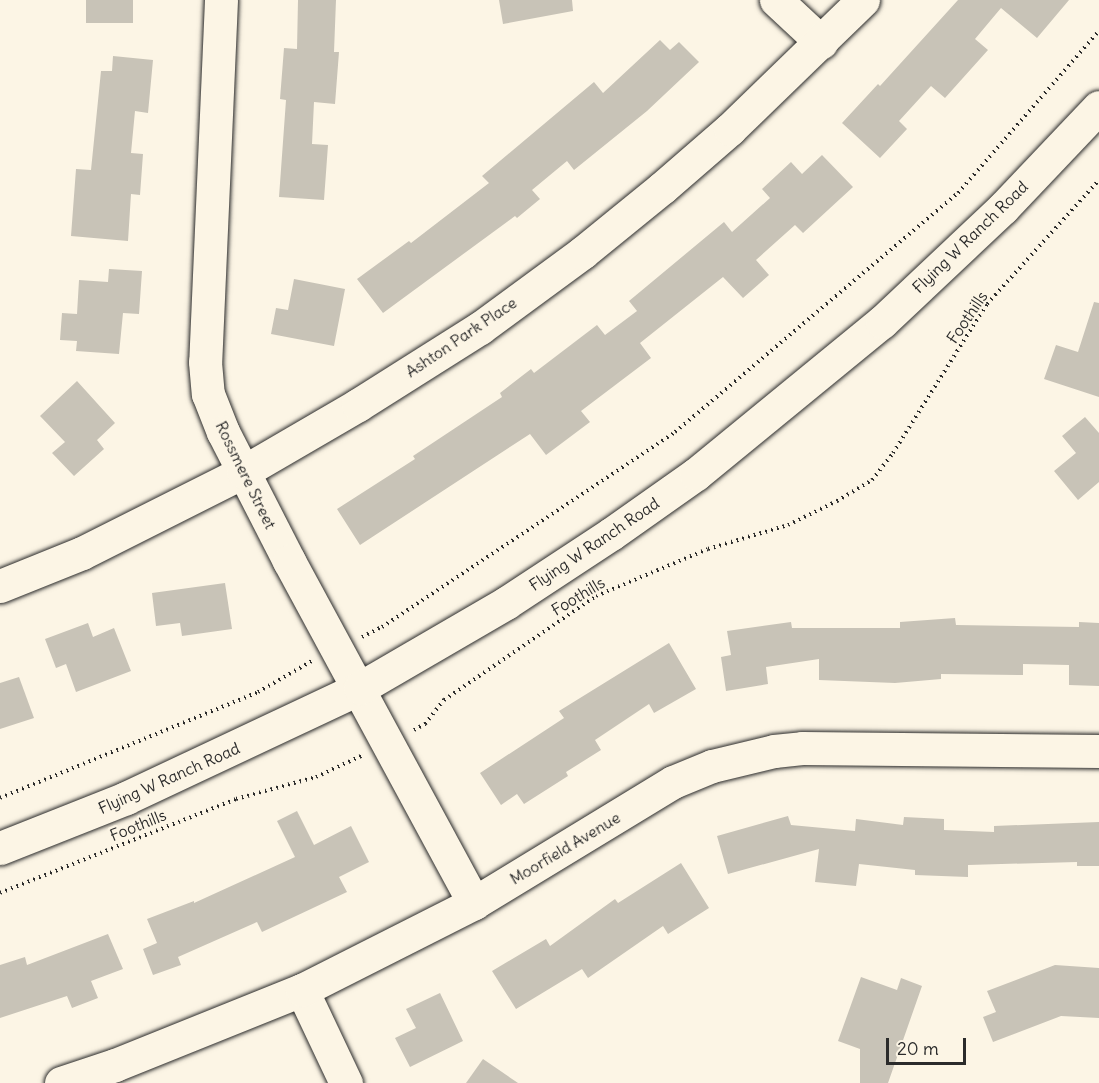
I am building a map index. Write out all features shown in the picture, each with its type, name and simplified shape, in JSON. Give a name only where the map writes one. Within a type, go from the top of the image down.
[{"type":"street","name":"Rossmere Street","points":[[221,0],[205,362],[208,394],[223,432],[243,472],[360,688],[386,744],[474,903]]},
{"type":"street","points":[[776,0],[821,42]]},
{"type":"street","name":"Ashton Park Place","points":[[0,586],[92,548],[243,472],[358,405],[480,328],[582,253],[730,129],[863,0]]},
{"type":"street","name":"Flying W Ranch Road","points":[[0,848],[126,798],[360,688],[506,603],[611,534],[696,474],[882,322],[1003,208],[1099,107]]},
{"type":"street","name":"Moorfield Avenue","points":[[61,1083],[115,1065],[302,990],[474,903],[673,782],[712,766],[745,757],[802,748],[1099,751]]},
{"type":"street","points":[[302,990],[346,1083]]},
{"type":"path","points":[[0,798],[258,692],[382,627],[675,432],[958,193],[1099,31]]},
{"type":"path","name":"Foothills","points":[[0,893],[236,799],[316,777],[386,744],[425,724],[444,700],[596,596],[708,549],[788,525],[837,501],[872,480],[893,453],[987,304],[1099,180]]},
{"type":"building","points":[[86,0],[133,0],[133,23],[86,23]]},
{"type":"building","points":[[298,0],[336,0],[334,52],[339,52],[335,104],[314,102],[312,144],[328,145],[324,200],[279,197],[286,100],[280,99],[284,48],[297,49]]},
{"type":"building","points":[[499,0],[572,0],[573,11],[503,24]]},
{"type":"building","points":[[958,0],[1069,0],[1037,38],[1001,8],[975,39],[988,50],[945,98],[931,86],[899,121],[907,129],[880,158],[842,123],[878,84],[880,86]]},
{"type":"building","points":[[660,40],[670,50],[679,42],[699,62],[647,111],[574,170],[567,161],[532,190],[540,199],[517,218],[515,216],[383,313],[357,279],[409,241],[411,243],[489,183],[482,176],[594,82],[603,93]]},
{"type":"building","points":[[113,56],[153,60],[148,113],[135,111],[131,153],[143,154],[140,195],[131,194],[128,241],[71,236],[76,169],[91,170],[101,71],[112,71]]},
{"type":"building","points":[[822,155],[853,187],[803,233],[795,225],[756,260],[769,275],[743,298],[723,277],[640,343],[651,358],[581,411],[590,422],[546,455],[530,434],[360,545],[337,509],[415,459],[413,456],[502,397],[500,393],[531,369],[534,373],[597,325],[605,335],[637,311],[629,301],[724,222],[732,232],[770,198],[762,189],[791,162],[802,174]]},
{"type":"building","points":[[109,269],[142,271],[139,314],[123,313],[119,354],[76,351],[77,341],[60,340],[62,313],[77,314],[79,280],[108,282]]},
{"type":"building","points":[[294,279],[345,289],[334,346],[271,334],[276,308],[288,310]]},
{"type":"building","points":[[1094,302],[1099,303],[1099,397],[1044,379],[1056,345],[1078,352]]},
{"type":"building","points":[[77,381],[115,423],[97,440],[104,449],[74,476],[52,453],[65,442],[40,416]]},
{"type":"building","points":[[1085,417],[1099,433],[1099,482],[1078,500],[1054,471],[1076,453],[1062,436]]},
{"type":"building","points":[[225,583],[232,629],[182,636],[180,623],[156,626],[152,593]]},
{"type":"building","points":[[955,618],[956,625],[1079,627],[1079,622],[1099,623],[1099,686],[1069,685],[1069,665],[1023,664],[1023,675],[941,674],[941,679],[895,683],[819,680],[819,659],[766,667],[768,684],[726,691],[721,657],[731,655],[727,631],[791,622],[792,628],[900,628],[900,622]]},
{"type":"building","points":[[88,623],[93,637],[114,628],[131,671],[76,692],[66,664],[56,668],[45,639]]},
{"type":"building","points":[[669,643],[696,689],[654,713],[649,704],[595,740],[601,750],[566,772],[568,776],[524,804],[517,794],[501,805],[480,773],[564,718],[559,711]]},
{"type":"building","points":[[19,677],[34,718],[0,729],[0,683]]},
{"type":"building","points":[[297,811],[314,845],[351,826],[369,862],[339,877],[347,892],[262,932],[257,922],[178,957],[181,965],[153,975],[143,949],[157,943],[147,919],[194,901],[194,903],[295,857],[277,821]]},
{"type":"building","points":[[788,816],[791,825],[855,831],[856,819],[903,825],[904,817],[944,819],[944,830],[994,832],[994,826],[1099,822],[1099,866],[1077,866],[1077,862],[968,865],[968,877],[915,875],[915,870],[859,864],[856,886],[815,882],[819,849],[728,874],[717,836]]},
{"type":"building","points":[[681,863],[709,908],[668,934],[663,926],[588,978],[582,969],[516,1009],[492,971],[546,939],[550,946],[615,899],[618,903]]},
{"type":"building","points":[[108,934],[123,969],[91,981],[98,998],[72,1008],[67,996],[0,1018],[0,965],[25,957],[27,965]]},
{"type":"building","points":[[1055,965],[1099,968],[1099,1018],[1061,1016],[993,1042],[983,1017],[996,1012],[987,991]]},
{"type":"building","points":[[861,977],[897,990],[901,978],[922,986],[888,1083],[860,1083],[860,1049],[838,1041]]},
{"type":"building","points":[[440,993],[463,1041],[410,1067],[395,1038],[416,1028],[406,1009]]},
{"type":"building","points":[[483,1059],[518,1083],[466,1083]]}]
